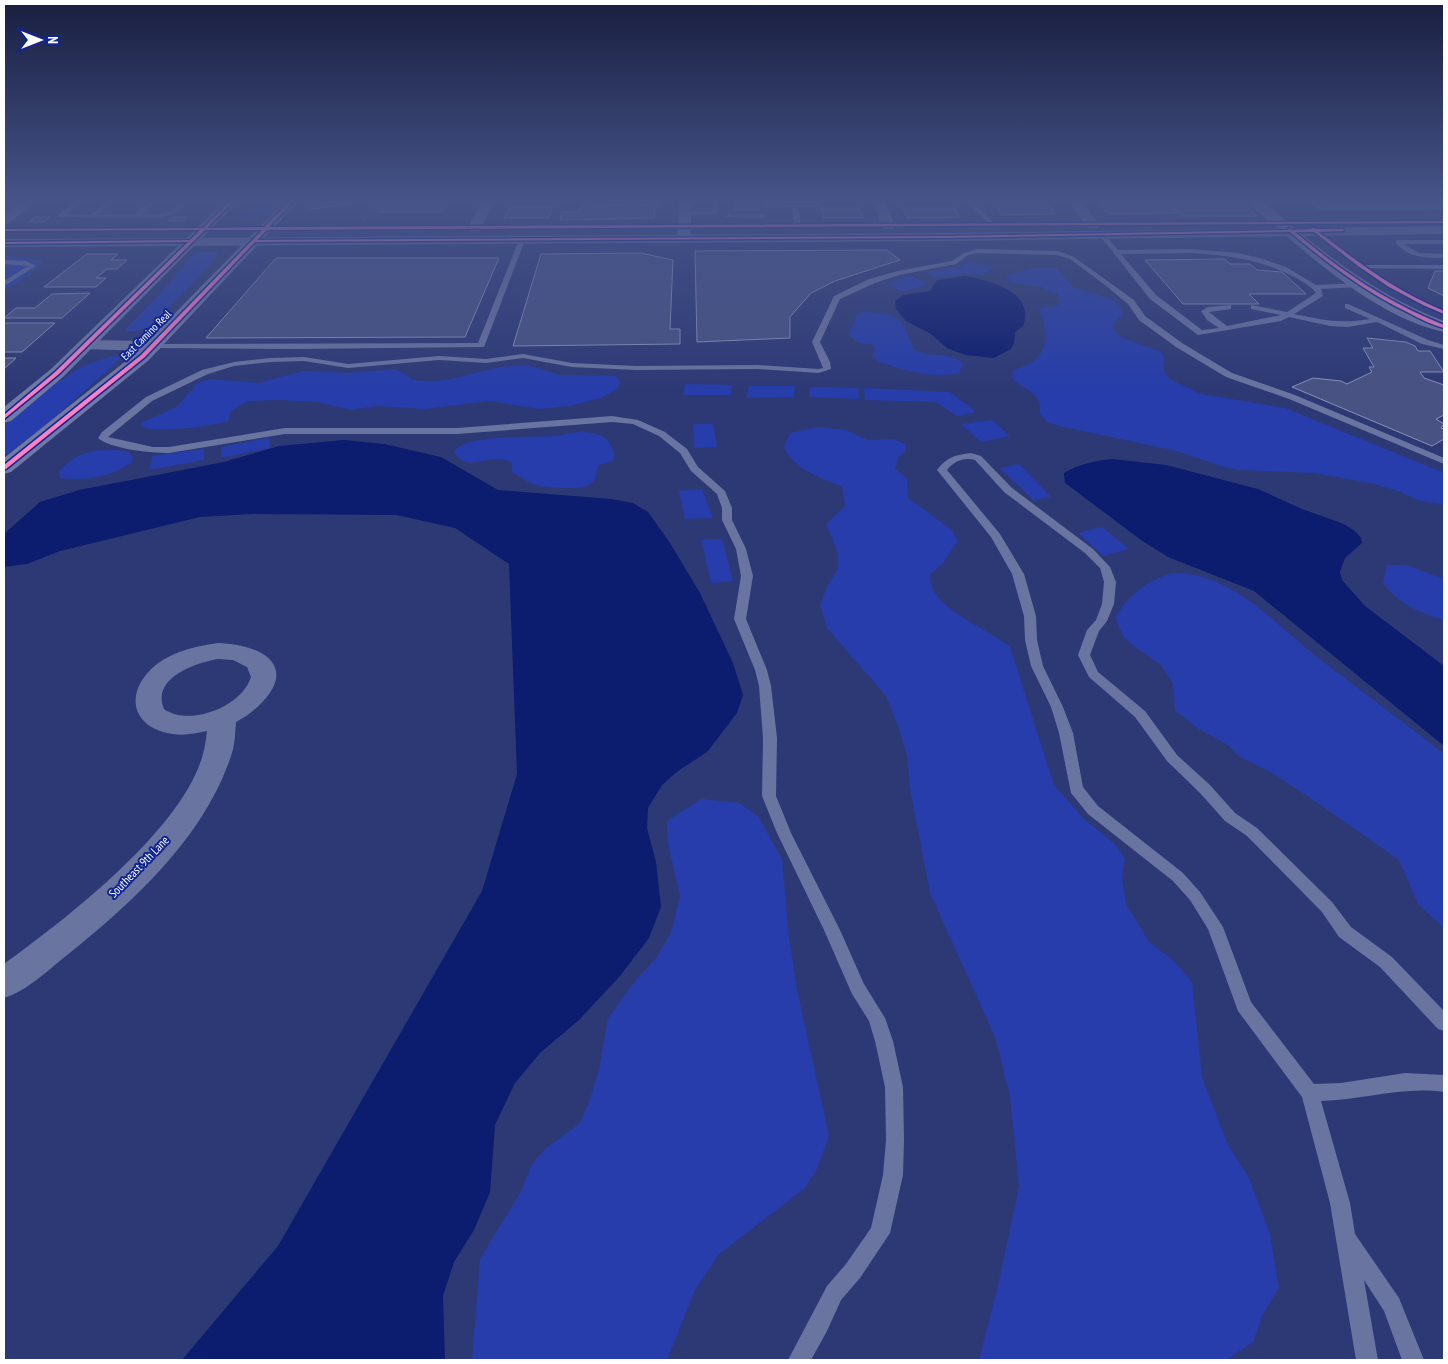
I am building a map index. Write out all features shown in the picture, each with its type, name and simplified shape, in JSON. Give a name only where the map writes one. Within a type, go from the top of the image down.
[{"type":"street","points":[[4,417],[57,373],[165,266]]},
{"type":"street","name":"East Camino Real","points":[[4,468],[128,369],[153,346],[230,266]]},
{"type":"street","points":[[1334,266],[1359,285],[1411,313],[1444,327]]},
{"type":"street","points":[[1359,267],[1402,295],[1444,313]]},
{"type":"street","name":"East Camino Real","points":[[86,345],[153,346]]},
{"type":"street","name":"Southeast 9th Lane","points":[[4,982],[52,948],[106,902],[183,820],[206,782],[220,752],[223,717]]},
{"type":"lane","points":[[4,284],[32,266]]},
{"type":"lane","points":[[153,346],[480,345],[512,266]]},
{"type":"lane","points":[[800,1360],[820,1324],[834,1293],[854,1271],[880,1233],[893,1175],[894,1087],[884,1041],[876,1018],[858,989],[832,930],[784,833],[769,796],[770,738],[765,686],[761,670],[740,619],[747,576],[741,549],[728,520],[727,508],[721,493],[694,469],[684,451],[662,434],[635,422],[612,419],[457,431],[285,431],[170,450],[153,450],[109,441],[104,438],[105,434],[149,399],[205,372],[234,364],[271,360],[304,358],[348,366],[439,358],[486,361],[522,356],[572,365],[645,368],[758,367],[827,370],[828,364],[817,349],[816,342],[837,298],[886,276],[945,266]]},
{"type":"lane","points":[[1082,266],[1124,296],[1142,318],[1154,327],[1179,345],[1229,375],[1292,397],[1444,461]]},
{"type":"lane","points":[[1129,266],[1154,298],[1202,333],[1281,319],[1320,294],[1315,287],[1291,271],[1279,266]]},
{"type":"lane","points":[[1359,267],[1444,267]]},
{"type":"lane","points":[[1315,287],[1359,285]]},
{"type":"lane","points":[[1348,306],[1425,342],[1444,347]]},
{"type":"lane","points":[[1226,329],[1210,318],[1205,311],[1228,307]]},
{"type":"lane","points":[[1254,307],[1340,326],[1378,320]]},
{"type":"lane","points":[[1367,1360],[1340,1203],[1310,1093],[1244,1006],[1215,927],[1195,896],[1178,876],[1093,810],[1076,789],[1066,733],[1058,707],[1037,666],[1031,640],[1030,616],[1018,574],[996,536],[942,470],[948,462],[963,456],[978,458],[1008,490],[1089,551],[1105,567],[1110,582],[1108,604],[1101,621],[1093,630],[1084,655],[1093,674],[1140,714],[1172,758],[1205,788],[1230,817],[1252,832],[1326,908],[1345,932],[1386,962],[1444,1023]]},
{"type":"lane","points":[[1310,1093],[1342,1092],[1370,1086],[1407,1082],[1444,1083]]},
{"type":"lane","points":[[1347,1237],[1392,1305],[1413,1360]]},
{"type":"shaded area","points":[[4,266],[39,266],[35,270],[4,292]]},
{"type":"shaded area","points":[[184,266],[209,266],[149,328],[132,332],[125,330]]},
{"type":"shaded area","points":[[961,267],[994,267],[983,275],[963,274],[938,278],[925,272]]},
{"type":"shaded area","points":[[1036,267],[1056,268],[1073,287],[1114,300],[1124,313],[1114,323],[1114,330],[1123,338],[1161,352],[1165,359],[1163,365],[1165,374],[1171,380],[1201,394],[1285,408],[1442,472],[1444,473],[1444,504],[1420,501],[1398,491],[1370,483],[1314,473],[1239,470],[1224,467],[1177,451],[1047,422],[1040,414],[1038,400],[1032,392],[1012,378],[1013,371],[1033,362],[1043,350],[1045,330],[1040,311],[1041,308],[1059,305],[1058,294],[1041,287],[1010,282],[1006,276]]},
{"type":"shaded area","points":[[911,276],[928,284],[904,292],[886,284]]},
{"type":"shaded area","points":[[965,276],[986,281],[1008,290],[1017,296],[1023,304],[1025,314],[1023,326],[1015,332],[1014,343],[1011,349],[994,358],[965,355],[947,348],[931,334],[906,321],[896,309],[895,301],[903,295],[930,291],[937,280]]},
{"type":"shaded area","points":[[864,312],[886,314],[899,319],[906,330],[914,350],[957,359],[963,363],[959,373],[949,375],[928,374],[896,368],[877,361],[873,356],[875,350],[873,345],[857,342],[849,335],[857,314]]},
{"type":"shaded area","points":[[115,356],[120,357],[118,361],[48,423],[4,457],[4,426],[55,384],[69,375],[98,360]]},
{"type":"shaded area","points":[[530,366],[561,375],[613,376],[618,377],[620,384],[616,390],[600,398],[570,406],[539,409],[490,401],[425,409],[377,406],[351,410],[317,402],[248,401],[231,411],[228,421],[221,423],[169,429],[141,426],[141,423],[178,406],[197,383],[210,379],[258,383],[303,371],[350,373],[395,369],[410,379],[439,381],[491,369]]},
{"type":"shaded area","points":[[685,384],[732,385],[731,395],[683,395]]},
{"type":"shaded area","points":[[749,386],[795,386],[794,397],[746,398]]},
{"type":"shaded area","points":[[810,387],[858,388],[859,399],[809,397]]},
{"type":"shaded area","points":[[864,388],[950,392],[976,412],[957,416],[936,402],[865,400]]},
{"type":"shaded area","points":[[992,420],[1010,436],[981,442],[961,424]]},
{"type":"shaded area","points":[[693,424],[713,424],[717,447],[694,448]]},
{"type":"shaded area","points":[[818,427],[846,430],[868,440],[894,439],[905,444],[906,450],[898,458],[895,469],[907,478],[908,498],[952,530],[958,541],[943,563],[930,574],[933,589],[938,597],[956,613],[1010,647],[1054,785],[1085,820],[1115,844],[1125,859],[1122,879],[1126,904],[1149,942],[1174,961],[1192,982],[1202,1077],[1227,1143],[1249,1178],[1270,1234],[1279,1288],[1262,1316],[1253,1342],[1226,1360],[979,1360],[999,1281],[1019,1186],[1010,1097],[995,1037],[930,893],[910,789],[907,756],[898,726],[886,696],[827,628],[820,605],[828,584],[838,569],[838,553],[826,524],[845,506],[842,487],[808,472],[794,462],[784,447],[790,433]]},
{"type":"shaded area","points":[[581,432],[604,437],[610,444],[615,456],[612,461],[599,465],[595,479],[588,486],[554,488],[530,483],[512,473],[512,463],[505,459],[466,462],[459,459],[454,452],[460,446],[470,442],[498,438],[555,436]]},
{"type":"shaded area","points":[[269,438],[270,448],[221,458],[221,447]]},
{"type":"shaded area","points":[[344,440],[384,444],[441,457],[498,490],[611,499],[633,503],[648,512],[670,543],[700,593],[733,663],[743,695],[737,713],[707,752],[678,771],[662,785],[648,808],[647,828],[656,862],[661,907],[649,938],[620,976],[579,1020],[540,1053],[515,1083],[495,1125],[490,1192],[474,1230],[454,1262],[443,1296],[445,1360],[182,1360],[278,1246],[482,891],[517,774],[509,564],[455,528],[396,515],[253,514],[200,517],[60,551],[27,564],[4,567],[4,534],[40,502],[79,490],[224,462],[279,446]]},
{"type":"shaded area","points":[[204,449],[204,460],[149,470],[152,456]]},
{"type":"shaded area","points":[[118,450],[128,452],[133,457],[131,463],[115,472],[79,479],[60,478],[59,472],[78,456],[92,451]]},
{"type":"shaded area","points":[[1112,459],[1166,465],[1258,489],[1302,509],[1344,524],[1355,531],[1361,538],[1362,543],[1345,558],[1340,572],[1342,580],[1365,606],[1444,666],[1444,746],[1254,591],[1168,557],[1141,540],[1065,483],[1064,473],[1069,470],[1087,463]]},
{"type":"shaded area","points":[[1019,464],[1051,497],[1033,500],[1000,468]]},
{"type":"shaded area","points":[[702,489],[713,518],[685,519],[679,491]]},
{"type":"shaded area","points":[[1102,527],[1129,549],[1103,556],[1078,533]]},
{"type":"shaded area","points":[[722,539],[733,581],[711,583],[701,540]]},
{"type":"shaded area","points":[[1387,565],[1406,565],[1444,579],[1444,620],[1410,607],[1396,597],[1383,583]]},
{"type":"shaded area","points":[[1172,573],[1194,575],[1214,581],[1233,590],[1268,615],[1317,657],[1444,754],[1444,928],[1418,904],[1399,860],[1272,773],[1240,757],[1228,745],[1197,728],[1175,710],[1173,684],[1161,665],[1123,636],[1115,618],[1126,602],[1139,590],[1154,580]]},
{"type":"shaded area","points":[[701,799],[739,803],[758,816],[782,859],[789,937],[797,989],[829,1136],[817,1169],[804,1189],[719,1254],[695,1290],[667,1360],[472,1360],[480,1259],[520,1193],[532,1164],[546,1148],[579,1124],[589,1102],[599,1069],[608,1018],[635,981],[657,957],[672,930],[680,895],[668,844],[667,821]]},
{"type":"building","points":[[72,266],[121,266],[117,269],[107,269],[96,278],[106,278],[96,287],[44,287]]},
{"type":"building","points":[[269,266],[496,266],[465,337],[206,338]]},
{"type":"building","points":[[537,266],[673,266],[670,329],[680,329],[680,344],[513,346]]},
{"type":"building","points":[[695,266],[883,266],[835,281],[811,293],[790,317],[790,338],[697,342]]},
{"type":"building","points":[[1150,266],[1252,266],[1257,270],[1282,272],[1306,294],[1249,294],[1259,304],[1183,304]]},
{"type":"building","points":[[1435,271],[1444,271],[1444,296],[1428,288]]},
{"type":"building","points":[[90,293],[62,318],[4,318],[16,308],[35,308],[52,294]]},
{"type":"building","points":[[4,323],[55,323],[22,352],[4,352]]},
{"type":"building","points":[[1367,338],[1406,342],[1415,346],[1418,351],[1430,351],[1444,372],[1420,372],[1424,378],[1444,385],[1444,415],[1436,419],[1444,424],[1441,428],[1444,429],[1444,439],[1432,446],[1292,387],[1313,378],[1341,381],[1347,384],[1372,372],[1369,367],[1374,367],[1363,348],[1373,348]]},
{"type":"building","points":[[4,358],[16,358],[4,369]]},
{"type":"cycle path","points":[[4,417],[57,373],[166,266]]},
{"type":"cycle path","points":[[4,468],[143,356],[230,266]]},
{"type":"cycle path","points":[[1335,266],[1381,297],[1444,327]]},
{"type":"cycle path","points":[[1361,266],[1407,296],[1444,313]]}]
